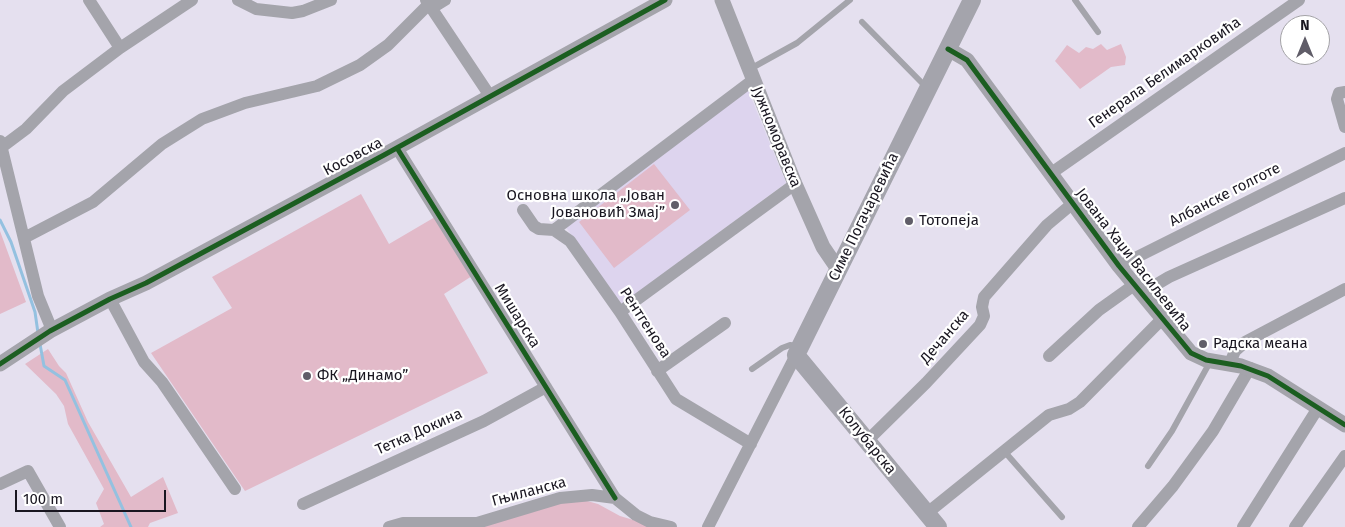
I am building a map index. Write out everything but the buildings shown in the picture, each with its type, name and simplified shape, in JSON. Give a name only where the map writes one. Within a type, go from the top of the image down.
[{"type":"main road","name":"Симе Погачаревића","points":[[798,351],[972,0]]},
{"type":"main road","name":"Колубарска","points":[[798,351],[867,441],[932,520]]},
{"type":"street","points":[[89,0],[120,48]]},
{"type":"street","points":[[51,330],[38,296],[1,144],[26,128],[63,91],[120,48],[192,0]]},
{"type":"street","points":[[238,0],[256,9],[292,13],[332,0]]},
{"type":"street","points":[[24,238],[93,202],[162,144],[202,120],[245,103],[317,86],[360,65],[388,45],[429,4],[445,0]]},
{"type":"street","name":"Косовска","points":[[0,364],[51,330],[110,298],[146,283],[397,148],[665,0]]},
{"type":"street","name":"Јужноморавска","points":[[722,0],[751,75],[823,247],[838,269]]},
{"type":"street","name":"Генерала Белимарковића","points":[[1050,174],[1299,0]]},
{"type":"street","points":[[429,4],[490,96]]},
{"type":"street","name":"Јована Хаџи Васиљевића","points":[[948,49],[967,60],[1119,266],[1191,353],[1211,361],[1250,368],[1268,376],[1318,408],[1342,420]]},
{"type":"street","points":[[554,230],[751,75]]},
{"type":"street","points":[[1345,92],[1339,94],[1337,99],[1345,127]]},
{"type":"street","name":"Мишарска","points":[[397,148],[615,498]]},
{"type":"street","name":"Албанске голготе","points":[[1119,266],[1345,153]]},
{"type":"street","points":[[620,312],[796,184]]},
{"type":"street","points":[[1049,356],[1099,310],[1138,289],[1345,198]]},
{"type":"street","name":"Дечанска","points":[[867,441],[926,384],[980,325],[984,316],[982,307],[984,297],[1047,225],[1072,204]]},
{"type":"street","name":"Рентгенова","points":[[524,210],[539,229],[554,230],[570,241],[620,312],[676,399],[751,444]]},
{"type":"street","points":[[1230,363],[1235,351],[1245,342],[1345,289]]},
{"type":"street","points":[[110,298],[144,362],[162,382],[235,489]]},
{"type":"street","points":[[932,520],[1004,451],[1049,415],[1069,409],[1080,402],[1162,320]]},
{"type":"street","points":[[657,371],[725,323]]},
{"type":"street","name":"Симе Погачаревића","points":[[708,527],[798,351]]},
{"type":"street","points":[[1138,527],[1173,486],[1213,431],[1250,368]]},
{"type":"street","name":"Тетка Докина","points":[[303,504],[484,421],[546,387]]},
{"type":"street","points":[[1242,527],[1318,408]]},
{"type":"street","points":[[1295,527],[1345,456]]},
{"type":"street","points":[[0,484],[28,471],[60,527]]},
{"type":"street","name":"Гњиланска","points":[[389,527],[403,523],[477,523],[560,498],[592,495],[615,498]]},
{"type":"street","points":[[615,498],[636,515],[650,522],[671,527]]},
{"type":"lane","points":[[751,75],[798,44],[850,0]]},
{"type":"lane","points":[[1075,0],[1098,32]]},
{"type":"lane","points":[[862,22],[927,88]]},
{"type":"lane","points":[[752,369],[790,344],[798,351]]},
{"type":"lane","points":[[1148,466],[1172,431],[1211,361]]},
{"type":"lane","points":[[1004,451],[1062,517]]},
{"type":"shaded area","points":[[1101,44],[1107,50],[1121,44],[1126,57],[1125,65],[1111,67],[1080,89],[1055,61],[1067,45],[1079,53],[1086,47],[1093,49]]},
{"type":"shaded area","name":"Основна школа „Јован Јовановић Змај”","points":[[748,90],[786,183],[622,304],[604,282],[565,226]]},
{"type":"shaded area","points":[[654,164],[690,210],[614,268],[579,222]]},
{"type":"shaded area","points":[[361,194],[389,244],[435,217],[472,276],[444,294],[488,373],[245,491],[151,353],[232,308],[212,277]]},
{"type":"shaded area","points":[[0,231],[26,302],[0,314]]},
{"type":"shaded area","points":[[48,349],[66,373],[88,422],[131,497],[163,477],[178,513],[150,523],[148,527],[100,527],[104,524],[96,503],[104,489],[68,424],[64,406],[56,394],[25,364]]},
{"type":"shaded area","points":[[580,499],[598,504],[620,516],[657,527],[479,527],[562,500]]},
{"type":"waterway","points":[[0,220],[11,242],[35,312],[38,333]]},
{"type":"waterway","points":[[40,344],[44,366],[65,380],[131,527]]},
{"type":"cycle path","points":[[0,364],[50,331],[110,299],[146,283],[384,155],[665,0]]},
{"type":"cycle path","points":[[948,49],[967,60],[1119,266],[1191,353],[1206,360],[1241,366],[1268,376],[1345,425]]},
{"type":"cycle path","points":[[397,148],[615,498]]},
{"type":"place","name":"Основна школа „Јован Јовановић Змај”","points":[[675,205]]},
{"type":"place","name":"Тотопеја","points":[[909,221]]},
{"type":"place","name":"Радска меана","points":[[1203,344]]},
{"type":"place","name":"ФК „Динамо”","points":[[307,376]]}]
